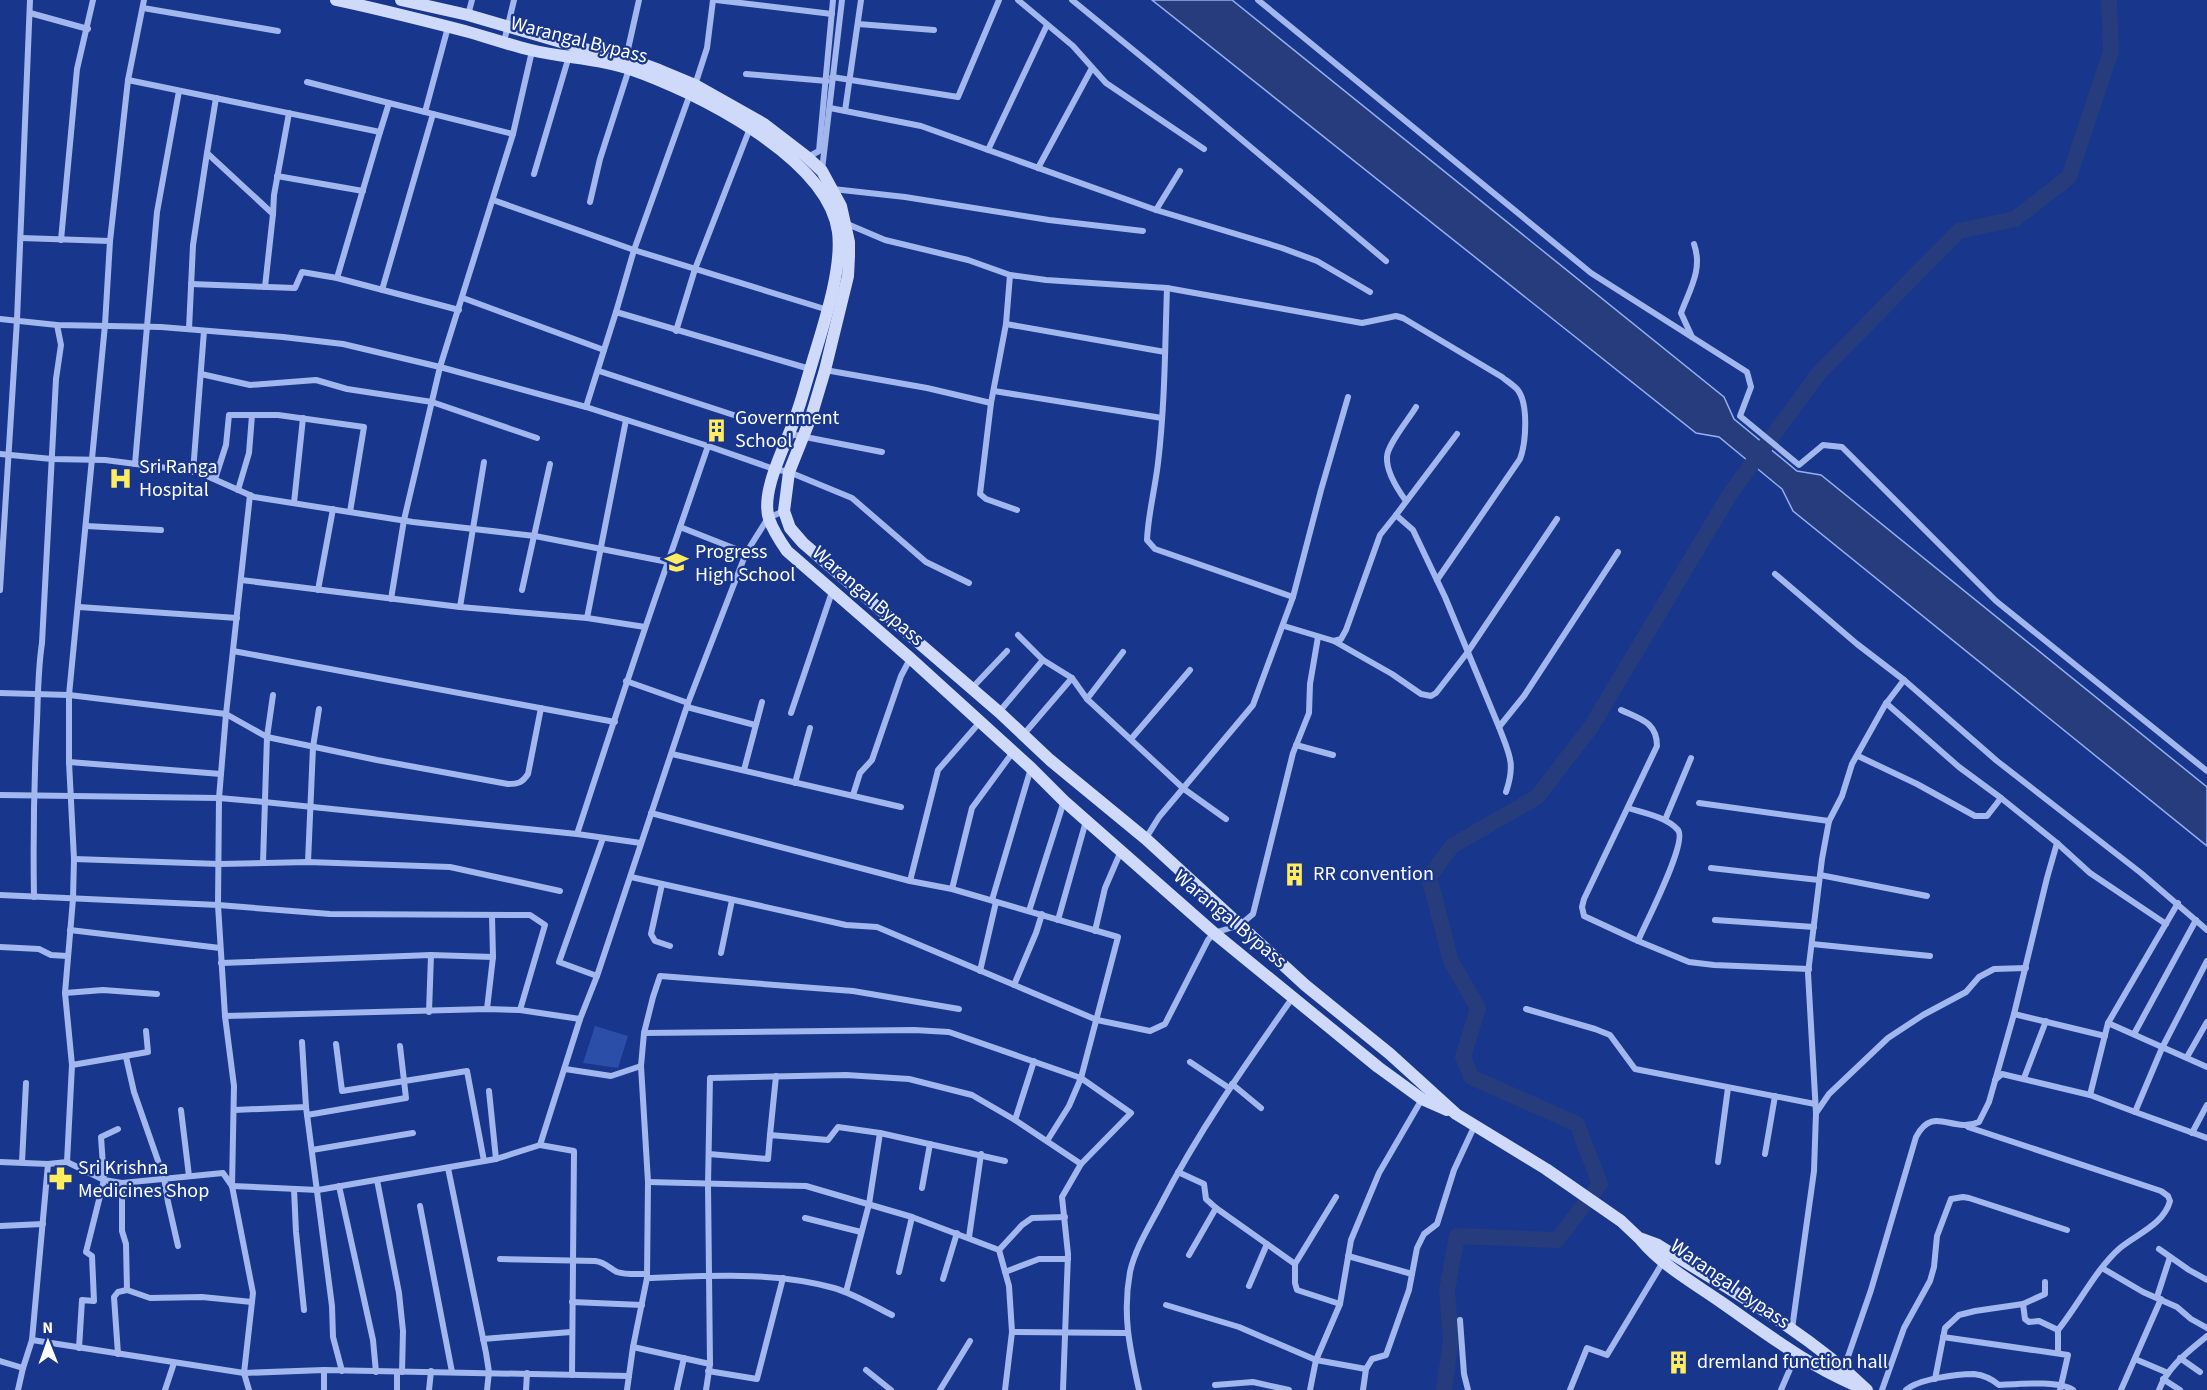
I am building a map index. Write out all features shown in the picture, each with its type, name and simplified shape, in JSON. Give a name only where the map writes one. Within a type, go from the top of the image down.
[{"type":"main road","name":"Warangal Bypass","points":[[336,0],[532,50],[627,63],[693,90],[804,162],[815,185],[828,202],[838,231],[838,259],[828,310],[790,434],[774,469],[768,518],[787,551],[1014,752],[1211,936],[1293,997],[1378,1067],[1422,1099],[1456,1114]]},
{"type":"main road","points":[[401,0],[468,15],[627,63]]},
{"type":"main road","points":[[693,90],[764,124],[804,162],[822,171],[841,206],[845,223],[849,242],[848,276],[825,370],[804,437],[789,472],[784,511],[790,528],[803,543],[972,688],[1050,760],[1146,839],[1305,985],[1390,1054],[1456,1114],[1474,1127]]},
{"type":"main road","name":"Warangal Bypass","points":[[1474,1127],[1546,1169],[1621,1221],[1663,1262],[1796,1355],[1843,1381],[1867,1390]]},
{"type":"main road","points":[[1639,1238],[1658,1245],[1792,1329],[1844,1368],[1867,1390]]},
{"type":"street","points":[[0,590],[17,320],[30,0]]},
{"type":"street","points":[[61,240],[77,69],[93,0]]},
{"type":"street","points":[[67,1162],[72,1065],[65,993],[74,859],[69,762],[69,695],[93,459],[110,241],[128,80],[144,0]]},
{"type":"street","points":[[468,15],[472,0]]},
{"type":"street","points":[[504,42],[514,0]]},
{"type":"street","points":[[590,202],[627,63],[639,0]]},
{"type":"street","points":[[586,407],[599,371],[634,250],[707,48],[715,0],[832,14]]},
{"type":"street","points":[[815,185],[822,171],[830,108],[829,79],[833,0]]},
{"type":"street","points":[[804,162],[819,151],[842,0]]},
{"type":"street","points":[[845,111],[861,0]]},
{"type":"street","points":[[746,74],[848,78],[958,97],[999,0]]},
{"type":"street","points":[[1018,0],[1073,46],[1106,83],[1204,149]]},
{"type":"street","points":[[1072,0],[1386,261]]},
{"type":"street","points":[[1258,0],[1591,273],[1747,372],[1751,387],[1740,416],[1798,465],[1823,445],[1842,447],[1996,601],[2207,771]]},
{"type":"street","points":[[142,8],[278,31]]},
{"type":"street","points":[[30,13],[88,28]]},
{"type":"street","points":[[858,24],[934,30]]},
{"type":"street","points":[[988,150],[1047,25]]},
{"type":"street","points":[[425,112],[448,27]]},
{"type":"street","points":[[391,599],[404,520],[440,367],[513,134],[532,50]]},
{"type":"street","points":[[534,174],[569,56]]},
{"type":"street","points":[[1038,168],[1092,68]]},
{"type":"street","points":[[128,80],[380,132]]},
{"type":"street","points":[[307,82],[513,134]]},
{"type":"street","points":[[135,464],[157,212],[179,91]]},
{"type":"street","points":[[189,329],[193,245],[216,98]]},
{"type":"street","points":[[337,278],[389,103]]},
{"type":"street","points":[[830,108],[921,126],[1156,210],[1282,248],[1317,261],[1370,292]]},
{"type":"street","points":[[265,287],[277,177],[289,113]]},
{"type":"street","points":[[382,290],[433,114]]},
{"type":"street","points":[[676,331],[695,269],[750,128]]},
{"type":"street","points":[[207,153],[273,214]]},
{"type":"street","points":[[1156,210],[1180,171]]},
{"type":"street","points":[[277,177],[363,191]]},
{"type":"street","points":[[833,189],[1143,231]]},
{"type":"street","points":[[493,200],[634,250],[828,310]]},
{"type":"street","points":[[845,223],[885,240],[968,260],[1010,274],[1046,280],[1167,288],[1362,323],[1396,316],[1502,377],[1517,389],[1524,401],[1524,449],[1520,459],[1437,579]]},
{"type":"street","points":[[21,238],[110,241]]},
{"type":"street","points":[[1693,337],[1681,313],[1697,271],[1698,257],[1694,244]]},
{"type":"street","points":[[191,284],[295,288],[302,272],[337,278],[459,310]]},
{"type":"street","points":[[1010,274],[1006,324],[991,403],[980,494],[986,499],[1017,510]]},
{"type":"street","points":[[1167,288],[1162,418],[1158,463],[1146,540],[1155,549],[1293,597]]},
{"type":"street","points":[[463,298],[604,350]]},
{"type":"street","points":[[616,312],[810,369]]},
{"type":"street","points":[[0,319],[57,325],[189,329],[283,337],[343,344],[440,367],[586,407],[789,472],[852,498],[927,562],[969,583]]},
{"type":"street","points":[[1006,324],[1165,352]]},
{"type":"street","points":[[34,897],[33,796],[37,672],[42,643],[56,379],[61,345],[57,325]]},
{"type":"street","points":[[193,472],[204,331]]},
{"type":"street","points":[[825,370],[927,388],[991,403]]},
{"type":"street","points":[[599,371],[755,422]]},
{"type":"street","points":[[201,374],[250,385],[316,380],[347,389],[432,402],[537,438]]},
{"type":"street","points":[[994,391],[1162,418]]},
{"type":"street","points":[[1146,839],[1159,817],[1253,705],[1293,597],[1348,398]]},
{"type":"street","points":[[1406,501],[1397,489],[1386,457],[1416,407]]},
{"type":"street","points":[[215,479],[226,445],[229,415],[278,415],[364,427],[350,512]]},
{"type":"street","points":[[238,490],[249,453],[252,415]]},
{"type":"street","points":[[294,503],[303,418]]},
{"type":"street","points":[[587,618],[626,420]]},
{"type":"street","points":[[790,434],[882,452]]},
{"type":"street","points":[[1334,641],[1341,639],[1346,630],[1380,536],[1457,434]]},
{"type":"street","points":[[577,834],[615,722],[626,681],[708,446]]},
{"type":"street","points":[[0,454],[52,459],[93,459],[193,472],[250,495],[404,520],[535,536],[668,562]]},
{"type":"street","points":[[460,607],[484,462]]},
{"type":"street","points":[[522,590],[550,464]]},
{"type":"street","points":[[249,1390],[244,1372],[253,1293],[232,1186],[234,1086],[225,1016],[218,905],[219,798],[250,495]]},
{"type":"street","points":[[318,590],[333,509]]},
{"type":"street","points":[[540,1145],[580,1019],[597,976],[688,705],[746,553],[768,518],[784,511]]},
{"type":"street","points":[[1396,515],[1413,530],[1437,579],[1500,727],[1511,759],[1512,774],[1506,792]]},
{"type":"street","points":[[1284,626],[1334,641],[1426,696],[1436,693],[1467,652],[1557,519]]},
{"type":"street","points":[[86,526],[161,530]]},
{"type":"street","points":[[680,527],[746,553]]},
{"type":"street","points":[[1500,727],[1524,696],[1618,552]]},
{"type":"street","points":[[1775,574],[1857,644],[1904,680],[1997,761],[2178,903],[2207,930]]},
{"type":"street","points":[[241,580],[460,607],[587,618],[645,627]]},
{"type":"street","points":[[791,713],[833,591]]},
{"type":"street","points":[[79,607],[237,618]]},
{"type":"street","points":[[1017,635],[1043,660],[1072,678],[1087,699],[1184,789],[1226,819]]},
{"type":"street","points":[[631,877],[846,926],[877,927],[1097,1020],[1150,1031],[1165,1024],[1203,946],[1211,936],[1240,925],[1253,914],[1296,745],[1309,713],[1310,684],[1318,637]]},
{"type":"street","points":[[233,651],[615,722]]},
{"type":"street","points":[[972,688],[1007,651]]},
{"type":"street","points":[[1087,699],[1124,652]]},
{"type":"street","points":[[853,795],[860,773],[872,760],[901,676],[910,658]]},
{"type":"street","points":[[999,712],[1043,660]]},
{"type":"street","points":[[1131,739],[1190,670]]},
{"type":"street","points":[[1024,734],[1072,678]]},
{"type":"street","points":[[1792,1329],[1814,1171],[1816,1113],[1809,969],[1829,821],[1842,796],[1852,764],[1886,703],[1904,680]]},
{"type":"street","points":[[626,681],[688,705],[755,724]]},
{"type":"street","points":[[0,693],[69,695],[226,714],[267,737],[399,764],[518,784],[528,774],[541,708]]},
{"type":"street","points":[[263,863],[267,737],[273,695]]},
{"type":"street","points":[[744,770],[762,702]]},
{"type":"street","points":[[1886,703],[1959,767],[2057,843],[2090,873],[2166,924]]},
{"type":"street","points":[[308,862],[313,747],[319,709]]},
{"type":"street","points":[[1621,710],[1650,725],[1657,736],[1657,746],[1584,899],[1582,911],[1584,915],[1689,962],[1809,969]]},
{"type":"street","points":[[910,881],[938,770],[980,722]]},
{"type":"street","points":[[795,783],[810,728]]},
{"type":"street","points":[[1296,745],[1333,755]]},
{"type":"street","points":[[952,889],[972,808],[1014,752]]},
{"type":"street","points":[[672,754],[901,807]]},
{"type":"street","points":[[1858,756],[1917,784],[1975,816],[1987,816],[2001,798]]},
{"type":"street","points":[[1665,820],[1691,758]]},
{"type":"street","points":[[69,762],[221,774]]},
{"type":"street","points":[[980,971],[994,901],[1031,768]]},
{"type":"street","points":[[0,795],[219,798],[577,834],[641,843]]},
{"type":"street","points":[[1029,911],[1064,801]]},
{"type":"street","points":[[1699,803],[1829,821]]},
{"type":"street","points":[[1628,808],[1665,820],[1678,830],[1681,842],[1638,941]]},
{"type":"street","points":[[651,813],[910,881],[952,889],[1118,937],[1081,1078],[1069,1106],[1047,1142]]},
{"type":"street","points":[[1058,920],[1086,820]]},
{"type":"street","points":[[597,976],[559,962],[603,838]]},
{"type":"street","points":[[1968,1127],[1979,1122],[1984,1114],[1995,1081],[2057,843]]},
{"type":"street","points":[[1095,931],[1106,888],[1121,850]]},
{"type":"street","points":[[74,859],[219,864],[308,862],[450,867],[560,891]]},
{"type":"street","points":[[1711,868],[1820,878],[1927,896]]},
{"type":"street","points":[[662,884],[651,934],[655,941],[670,946]]},
{"type":"street","points":[[0,895],[218,905],[330,914],[530,915],[545,925],[520,1010]]},
{"type":"street","points":[[721,953],[732,900]]},
{"type":"street","points":[[2090,1095],[2108,1023],[2178,903]]},
{"type":"street","points":[[1014,985],[1036,933],[1041,914]]},
{"type":"street","points":[[487,1009],[493,957],[492,916]]},
{"type":"street","points":[[1715,920],[1814,927]]},
{"type":"street","points":[[2134,1034],[2196,920]]},
{"type":"street","points":[[70,930],[220,948]]},
{"type":"street","points":[[1812,944],[1930,956]]},
{"type":"street","points":[[0,947],[39,949],[51,955],[67,956]]},
{"type":"street","points":[[221,963],[431,955],[493,957]]},
{"type":"street","points":[[429,1012],[431,955]]},
{"type":"street","points":[[2135,1112],[2162,1048],[2207,961]]},
{"type":"street","points":[[1816,1113],[1829,1094],[1888,1038],[1923,1015],[1966,992],[1979,977],[1994,969],[2026,968]]},
{"type":"street","points":[[627,1390],[647,1276],[648,1182],[641,1066],[644,1033],[660,976],[852,991],[959,1009]]},
{"type":"street","points":[[65,993],[103,990],[157,993]]},
{"type":"street","points":[[1139,1390],[1126,1334],[1130,1272],[1136,1251],[1210,1117],[1293,997]]},
{"type":"street","points":[[225,1016],[487,1009],[520,1010],[580,1019]]},
{"type":"street","points":[[1526,1009],[1610,1035],[1635,1069],[1815,1104]]},
{"type":"street","points":[[2014,1014],[2105,1036]]},
{"type":"street","points":[[2024,1078],[2046,1021]]},
{"type":"street","points":[[2187,1057],[2207,1022]]},
{"type":"street","points":[[2108,1023],[2207,1067]]},
{"type":"street","points":[[72,1065],[148,1052],[146,1031]]},
{"type":"street","points":[[644,1033],[949,1032],[1081,1078],[1131,1113],[1081,1164],[1062,1197],[1068,1259],[1063,1390]]},
{"type":"street","points":[[302,1042],[306,1107],[332,1306],[333,1337],[342,1371]]},
{"type":"street","points":[[336,1044],[342,1091],[467,1071],[484,1161]]},
{"type":"street","points":[[307,1115],[406,1098],[400,1046]]},
{"type":"street","points":[[126,1057],[134,1092],[165,1178],[178,1246]]},
{"type":"street","points":[[1016,1120],[1034,1061]]},
{"type":"street","points":[[1190,1062],[1262,1108]]},
{"type":"street","points":[[565,1069],[611,1076],[641,1066]]},
{"type":"street","points":[[1995,1081],[2002,1074],[2090,1095],[2207,1138]]},
{"type":"street","points":[[706,1390],[709,1368],[708,1185],[711,1078],[846,1075],[909,1078],[972,1095],[1016,1120],[1081,1164]]},
{"type":"street","points":[[709,1154],[768,1159],[776,1076]]},
{"type":"street","points":[[22,1162],[26,1083]]},
{"type":"street","points":[[1718,1162],[1728,1088]]},
{"type":"street","points":[[489,1091],[496,1159]]},
{"type":"street","points":[[1765,1154],[1775,1096]]},
{"type":"street","points":[[1310,1390],[1316,1360],[1340,1304],[1351,1240],[1379,1173],[1422,1099]]},
{"type":"street","points":[[2192,1133],[2207,1105]]},
{"type":"street","points":[[234,1110],[306,1107]]},
{"type":"street","points":[[181,1110],[189,1176]]},
{"type":"street","points":[[1844,1368],[1871,1290],[1902,1180],[1921,1128],[1926,1122],[1936,1120],[1968,1127],[2161,1191],[2168,1196],[2170,1201],[2165,1212],[2156,1222],[2121,1248],[2102,1268],[2077,1307],[2058,1330],[2058,1353]]},
{"type":"street","points":[[770,1135],[828,1140],[838,1127],[930,1143],[1005,1161]]},
{"type":"street","points":[[1363,1390],[1366,1369],[1372,1359],[1386,1355],[1410,1290],[1417,1248],[1424,1234],[1437,1224],[1454,1170],[1474,1127]]},
{"type":"street","points":[[79,1348],[82,1300],[94,1301],[92,1256],[86,1252],[104,1180],[101,1137],[118,1129]]},
{"type":"street","points":[[312,1150],[413,1133]]},
{"type":"street","points":[[846,1292],[869,1204],[880,1133]]},
{"type":"street","points":[[922,1188],[930,1143]]},
{"type":"street","points":[[232,1186],[317,1190],[496,1159],[540,1145],[574,1151],[572,1375]]},
{"type":"street","points":[[969,1237],[981,1154]]},
{"type":"street","points":[[0,1162],[48,1164],[67,1162],[104,1180],[122,1183],[223,1173],[232,1186]]},
{"type":"street","points":[[18,1390],[32,1340],[48,1164]]},
{"type":"street","points":[[447,1168],[483,1339],[489,1372],[488,1390]]},
{"type":"street","points":[[1178,1172],[1204,1184],[1206,1199],[1216,1208],[1295,1264]]},
{"type":"street","points":[[377,1180],[399,1293],[402,1321],[397,1390]]},
{"type":"street","points":[[648,1182],[806,1186],[912,1217],[999,1250]]},
{"type":"street","points":[[122,1183],[122,1231],[126,1244],[127,1290]]},
{"type":"street","points":[[339,1186],[373,1340],[376,1372]]},
{"type":"street","points":[[294,1189],[304,1310]]},
{"type":"street","points":[[1336,1197],[1295,1264],[1295,1283],[1297,1290],[1340,1304]]},
{"type":"street","points":[[1882,1390],[1904,1328],[1930,1281],[1940,1226],[1951,1199],[1969,1198],[2067,1230]]},
{"type":"street","points":[[420,1206],[452,1372]]},
{"type":"street","points":[[1189,1255],[1216,1208]]},
{"type":"street","points":[[899,1272],[912,1217]]},
{"type":"street","points":[[999,1250],[1022,1225],[1032,1218],[1065,1217]]},
{"type":"street","points":[[805,1218],[861,1232]]},
{"type":"street","points":[[0,1226],[43,1224]]},
{"type":"street","points":[[943,1279],[957,1233]]},
{"type":"street","points":[[1249,1286],[1267,1244]]},
{"type":"street","points":[[2159,1249],[2207,1280]]},
{"type":"street","points":[[999,1250],[1009,1286],[1012,1332],[1005,1390]]},
{"type":"street","points":[[1348,1256],[1412,1274]]},
{"type":"street","points":[[2121,1390],[2159,1298],[2170,1257]]},
{"type":"street","points":[[500,1259],[602,1262],[621,1273],[647,1276],[783,1278],[846,1292],[892,1315]]},
{"type":"street","points":[[1005,1272],[1039,1259],[1068,1259]]},
{"type":"street","points":[[1570,1390],[1587,1348],[1607,1355],[1663,1262]]},
{"type":"street","points":[[2102,1268],[2177,1307],[2191,1320],[2207,1328]]},
{"type":"street","points":[[633,1347],[684,1358],[709,1368],[757,1379],[783,1278]]},
{"type":"street","points":[[1935,1379],[1945,1328],[1959,1316],[1975,1311],[2023,1304],[2045,1294],[2045,1282]]},
{"type":"street","points":[[118,1354],[114,1297],[118,1292],[127,1290],[150,1298],[202,1297],[252,1302]]},
{"type":"street","points":[[572,1302],[642,1305]]},
{"type":"street","points":[[2023,1304],[2025,1318],[2029,1322],[2039,1321],[2058,1330]]},
{"type":"street","points":[[1166,1305],[1239,1327],[1316,1360],[1366,1369]]},
{"type":"street","points":[[1460,1320],[1464,1374],[1468,1390]]},
{"type":"street","points":[[483,1339],[571,1332]]},
{"type":"street","points":[[1012,1332],[1126,1334]]},
{"type":"street","points":[[2159,1390],[2166,1376],[2180,1358],[2207,1336]]},
{"type":"street","points":[[1942,1337],[2068,1355],[2061,1388]]},
{"type":"street","points":[[32,1340],[244,1372],[431,1371],[629,1376]]},
{"type":"street","points":[[940,1390],[970,1341]]},
{"type":"street","points":[[1780,1390],[1796,1355]]},
{"type":"street","points":[[678,1390],[684,1358]]},
{"type":"street","points":[[2180,1358],[2199,1372]]},
{"type":"street","points":[[2135,1359],[2166,1376],[2180,1390]]},
{"type":"street","points":[[0,1361],[23,1368]]},
{"type":"street","points":[[165,1390],[174,1363]]},
{"type":"street","points":[[324,1370],[324,1390]]},
{"type":"street","points":[[429,1390],[431,1371]]},
{"type":"street","points":[[866,1371],[891,1390]]},
{"type":"street","points":[[526,1390],[527,1374]]},
{"type":"street","points":[[1906,1390],[1935,1379],[1975,1374],[1992,1379],[2000,1385],[2022,1383],[2061,1388],[2066,1385],[2073,1390]]},
{"type":"street","points":[[1215,1385],[1253,1382],[1289,1390]]},
{"type":"shaded area","points":[[1152,0],[1232,0],[1724,397],[1734,419],[1797,471],[1821,475],[2207,787],[2207,846],[1793,511],[1782,489],[1719,437],[1696,433]]},
{"type":"shaded area","points":[[595,1026],[628,1036],[618,1068],[583,1063]]},
{"type":"waterway","points":[[1444,1390],[1451,1340],[1447,1291],[1457,1236],[1557,1240],[1600,1184],[1577,1124],[1471,1077],[1463,1057],[1478,1008],[1451,961],[1429,877],[1452,846],[1537,797],[1591,727],[1730,494],[1819,373],[1959,231],[2015,219],[2069,177],[2111,51],[2109,0]]},
{"type":"place","name":"Government School","points":[[717,430]]},
{"type":"place","name":"Sri Ranga Hospital","points":[[121,479]]},
{"type":"place","name":"Progress High School","points":[[677,563]]},
{"type":"place","name":"RR convention","points":[[1295,874]]},
{"type":"place","name":"Sri Krishna Medicines Shop","points":[[60,1179]]},
{"type":"place","name":"dremland function hall","points":[[1679,1362]]}]
